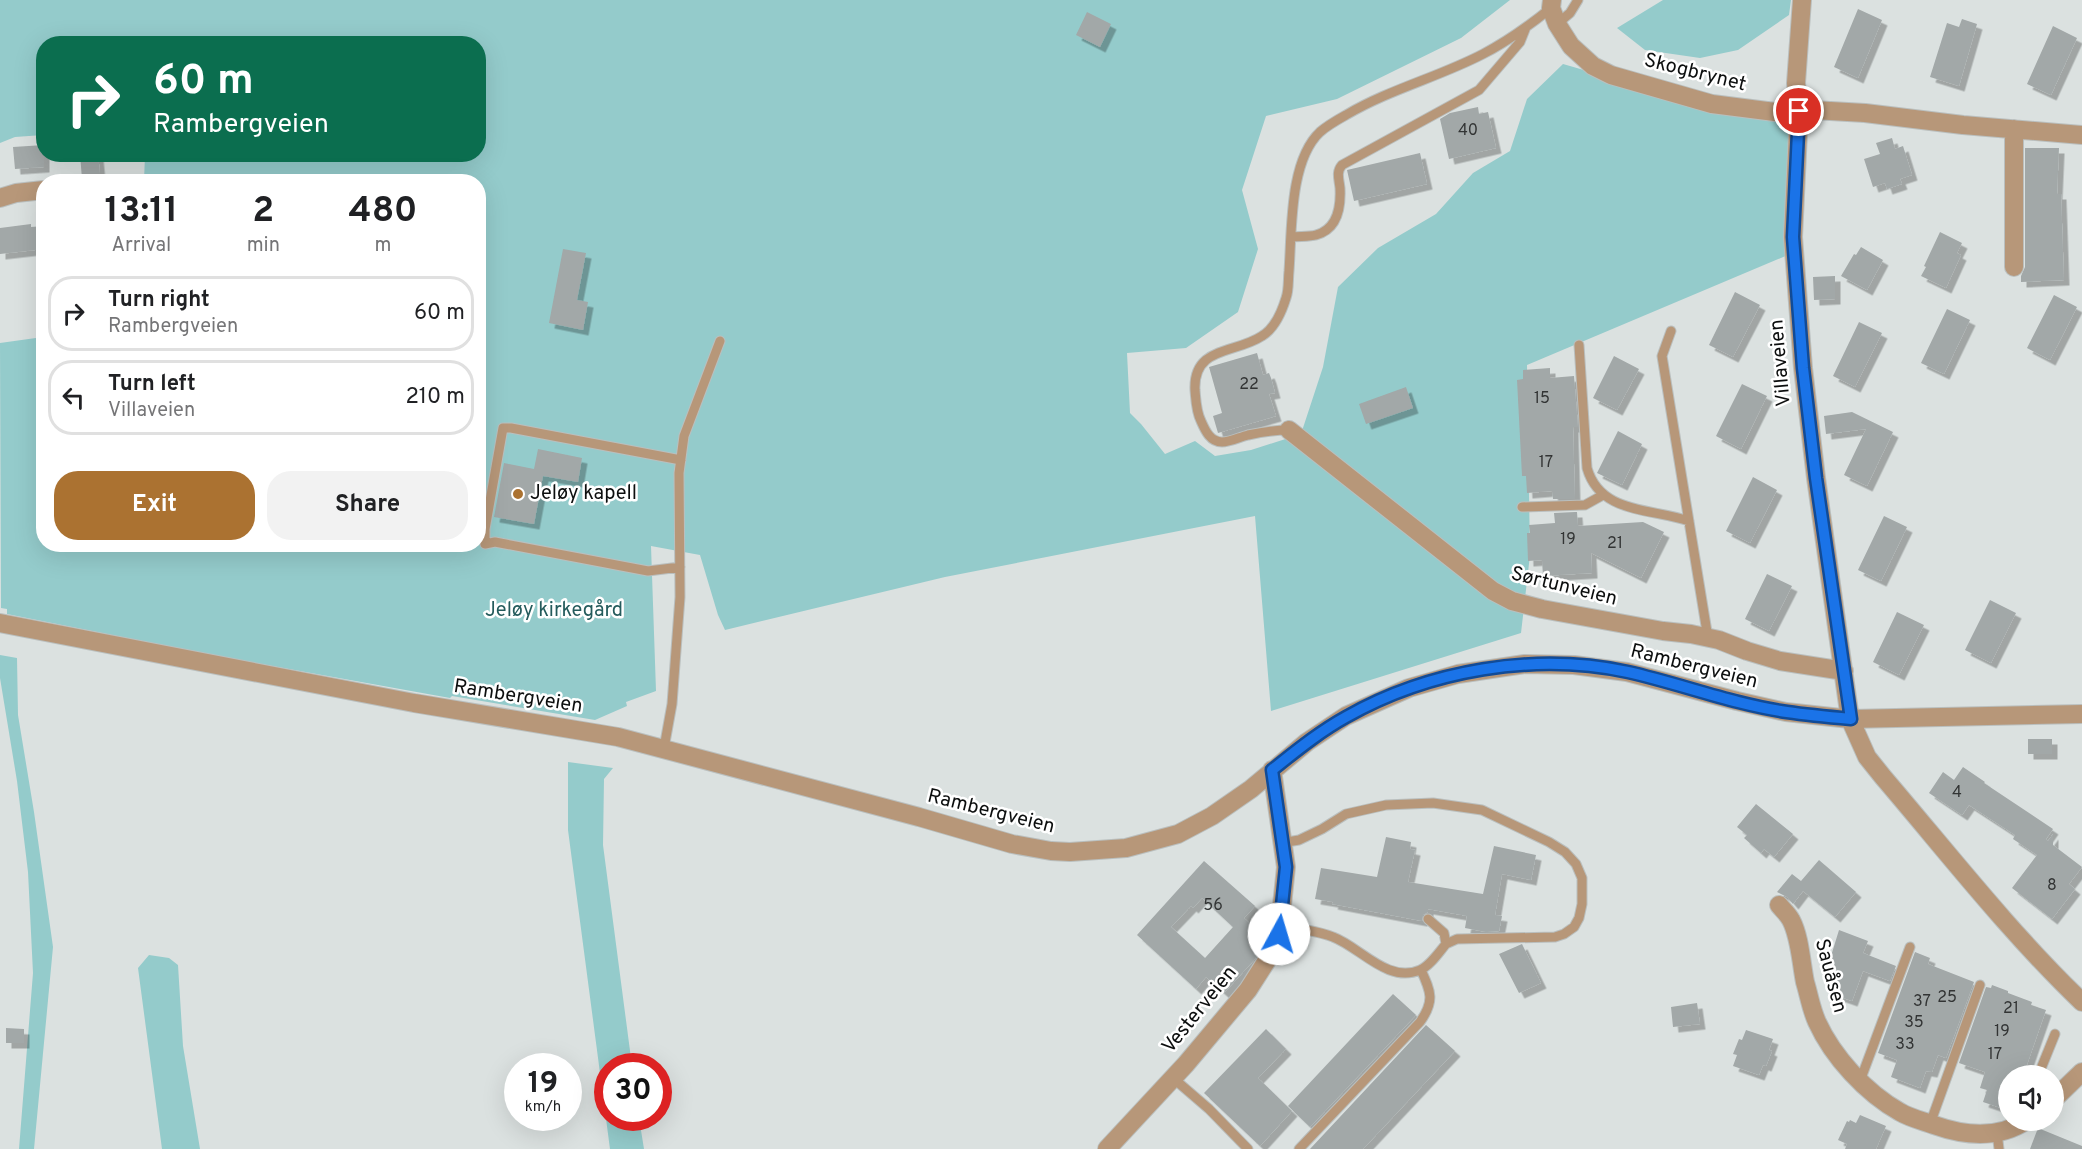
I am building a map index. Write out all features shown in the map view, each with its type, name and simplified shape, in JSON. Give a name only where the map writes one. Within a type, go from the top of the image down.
[{"type":"street","name":"Villaveien","points":[[1802,0],[1796,83],[1799,111],[1793,237],[1803,368],[1816,478],[1851,719]]},
{"type":"street","name":"Skogbrynet","points":[[1553,11],[1582,58],[1593,66],[1611,75],[1712,104],[1775,112],[1813,110],[1865,113],[1943,123],[2082,135]]},
{"type":"street","points":[[2014,129],[2014,267]]},
{"type":"street","points":[[0,198],[36,191]]},
{"type":"street","name":"Sørtunveien","points":[[1289,430],[1501,596],[1512,601],[1542,609],[1708,638],[1780,661],[1844,671]]},
{"type":"street","name":"Rambergveien","points":[[0,623],[414,703],[564,727],[664,748],[1012,844],[1070,852],[1126,848],[1178,834],[1212,816],[1251,789],[1307,742],[1346,716],[1388,697],[1458,674],[1525,664],[1574,665],[1627,672],[1737,702],[1786,712],[1851,719],[2082,714]]},
{"type":"street","points":[[1851,719],[1867,758],[2003,918],[2082,1002]]},
{"type":"street","name":"Vesterveien","points":[[1107,1149],[1173,1078],[1248,990],[1270,954],[1279,934],[1286,867],[1272,770]]},
{"type":"street","name":"Sauåsen","points":[[1779,905],[1791,919],[1806,986],[1817,1022],[1848,1069],[1860,1081],[1900,1112],[1930,1124],[1998,1141],[2012,1131]]},
{"type":"street","points":[[2064,1089],[2082,1072]]},
{"type":"lane","points":[[1289,430],[1274,430],[1222,442],[1215,440],[1208,435],[1199,417],[1195,384],[1197,370],[1207,358],[1261,337],[1270,330],[1287,297],[1300,165],[1318,133],[1354,110],[1382,96],[1483,54],[1553,11],[1570,12],[1578,0]]},
{"type":"lane","points":[[1292,237],[1315,236],[1335,221],[1340,207],[1338,171],[1342,165],[1479,90],[1520,42],[1526,27]]},
{"type":"lane","points":[[1671,331],[1662,356],[1708,638]]},
{"type":"lane","points":[[664,748],[672,704],[680,597],[678,532],[684,436],[720,341]]},
{"type":"lane","points":[[1579,345],[1587,468],[1593,484],[1603,495],[1623,505],[1689,521]]},
{"type":"lane","points":[[486,519],[504,428],[681,460]]},
{"type":"lane","points":[[1522,507],[1586,505],[1603,495]]},
{"type":"lane","points":[[486,544],[495,542],[648,571],[680,567]]},
{"type":"lane","points":[[1280,923],[1334,937],[1354,948],[1378,966],[1407,972],[1421,970],[1446,944],[1457,939],[1555,937],[1564,934],[1574,927],[1582,904],[1582,878],[1576,864],[1565,852],[1482,810],[1433,803],[1386,805],[1346,814],[1299,840],[1281,843]]},
{"type":"lane","points":[[1428,919],[1444,933],[1446,944]]},
{"type":"lane","points":[[1860,1081],[1910,947]]},
{"type":"lane","points":[[1299,1149],[1429,1010],[1431,992],[1421,970]]},
{"type":"lane","points":[[1930,1124],[1980,985]]},
{"type":"lane","points":[[2042,1065],[2055,1034]]},
{"type":"lane","points":[[1173,1078],[1209,1109],[1248,1149]]},
{"type":"green space","name":"Jeløy kirkegård","points":[[0,0],[1510,0],[1461,38],[1337,99],[1266,116],[1242,190],[1258,249],[1238,312],[1186,348],[1127,353],[1130,413],[1165,454],[1195,441],[1215,456],[1251,450],[1301,434],[1323,367],[1338,287],[1378,248],[1436,214],[1473,173],[1510,151],[1527,99],[1563,64],[1705,105],[1792,126],[1795,252],[1527,365],[1530,555],[1521,633],[1271,711],[1255,516],[945,577],[725,630],[718,615],[700,555],[651,546],[656,691],[626,702],[627,706],[595,720],[452,696],[450,698],[222,657],[7,614],[7,609],[1,608],[0,343],[36,338],[36,552],[486,552],[486,174],[144,174],[145,162],[486,162],[486,36],[36,36],[36,136],[15,137],[0,143]]},
{"type":"green space","points":[[1663,0],[1791,0],[1789,15],[1738,50],[1700,58],[1645,50],[1617,28]]},
{"type":"green space","points":[[0,655],[17,658],[18,715],[53,947],[34,1149],[19,1149],[33,973],[28,872],[17,781],[0,678]]},
{"type":"green space","points":[[568,762],[613,768],[604,779],[603,845],[630,1053],[597,1053],[568,830]]},
{"type":"green space","points":[[149,955],[169,958],[178,965],[183,1046],[200,1149],[162,1149],[138,968]]},
{"type":"green space","points":[[608,1131],[641,1131],[644,1149],[610,1149]]},
{"type":"building","points":[[1858,9],[1882,20],[1858,78],[1834,67]]},
{"type":"building","points":[[1087,12],[1111,24],[1100,47],[1076,35]]},
{"type":"building","points":[[1962,19],[1977,24],[1959,86],[1930,77],[1947,23],[1959,27]]},
{"type":"building","points":[[2053,26],[2077,38],[2051,95],[2027,84]]},
{"type":"building","points":[[1478,107],[1479,114],[1488,112],[1496,148],[1449,159],[1440,119],[1450,113]]},
{"type":"building","points":[[1892,138],[1895,149],[1903,146],[1912,175],[1900,179],[1902,184],[1887,189],[1885,183],[1873,187],[1864,159],[1880,154],[1876,143]]},
{"type":"building","points":[[36,146],[36,162],[44,162],[44,167],[15,169],[13,147]]},
{"type":"building","points":[[2025,148],[2059,148],[2057,194],[2061,194],[2064,280],[2021,282],[2025,267]]},
{"type":"building","points":[[1420,153],[1427,184],[1354,201],[1347,170]]},
{"type":"building","points":[[81,162],[99,162],[100,174],[82,174]]},
{"type":"building","points":[[31,224],[31,227],[36,227],[36,250],[0,254],[0,228]]},
{"type":"building","points":[[1940,232],[1962,243],[1957,253],[1961,255],[1946,288],[1921,276]]},
{"type":"building","points":[[1861,247],[1883,260],[1867,290],[1841,276]]},
{"type":"building","points":[[563,249],[586,253],[577,300],[588,302],[583,330],[549,323]]},
{"type":"building","points":[[1835,276],[1835,299],[1814,300],[1813,277]]},
{"type":"building","points":[[1735,292],[1760,305],[1733,357],[1709,345]]},
{"type":"building","points":[[2054,295],[2077,307],[2050,360],[2027,348]]},
{"type":"building","points":[[1947,309],[1970,320],[1944,374],[1921,363]]},
{"type":"building","points":[[1859,322],[1882,333],[1855,387],[1833,376]]},
{"type":"building","points":[[1257,353],[1263,375],[1269,373],[1271,378],[1275,393],[1269,394],[1276,416],[1218,433],[1213,416],[1222,413],[1209,367]]},
{"type":"building","points":[[1614,356],[1639,369],[1617,410],[1593,398]]},
{"type":"building","points":[[1550,368],[1550,378],[1574,376],[1578,427],[1573,427],[1575,499],[1553,499],[1552,491],[1527,493],[1526,476],[1522,476],[1517,380],[1523,379],[1523,370]]},
{"type":"building","points":[[1742,384],[1767,396],[1741,449],[1716,436]]},
{"type":"building","points":[[1406,387],[1413,408],[1366,424],[1359,404]]},
{"type":"building","points":[[1852,412],[1893,432],[1867,486],[1844,475],[1866,429],[1826,434],[1824,416]]},
{"type":"building","points":[[1618,431],[1642,444],[1622,485],[1597,473]]},
{"type":"building","name":"Jeløy kapell","points":[[538,449],[582,458],[578,482],[543,476],[534,524],[494,517],[504,463],[534,469]]},
{"type":"building","points":[[1753,477],[1777,490],[1750,543],[1726,531]]},
{"type":"building","points":[[1577,512],[1578,526],[1643,522],[1664,532],[1641,578],[1591,553],[1592,573],[1543,576],[1542,560],[1528,561],[1529,525],[1555,523],[1554,513]]},
{"type":"building","points":[[1884,516],[1907,527],[1881,581],[1858,570]]},
{"type":"building","points":[[1767,574],[1792,586],[1769,631],[1745,619]]},
{"type":"building","points":[[1990,600],[2016,613],[1991,663],[1965,650]]},
{"type":"building","points":[[1897,612],[1924,625],[1899,675],[1873,662]]},
{"type":"building","points":[[2028,739],[2052,739],[2052,754],[2028,754]]},
{"type":"building","points":[[1963,767],[2053,829],[2046,839],[2048,841],[2053,834],[2053,845],[2082,867],[2069,884],[2075,889],[2052,919],[2012,888],[2037,855],[2013,839],[2015,835],[1969,805],[1962,815],[1929,793],[1943,772],[1954,780]]},
{"type":"building","points":[[1756,804],[1793,834],[1774,857],[1764,849],[1761,853],[1744,838],[1747,835],[1737,827]]},
{"type":"building","points":[[1386,837],[1411,842],[1410,849],[1415,850],[1408,882],[1483,894],[1494,846],[1536,855],[1531,880],[1502,874],[1495,915],[1502,916],[1499,931],[1486,932],[1465,928],[1467,916],[1428,909],[1422,921],[1315,899],[1321,868],[1377,877]]},
{"type":"building","points":[[1819,860],[1856,892],[1835,917],[1803,891],[1793,904],[1787,897],[1777,892],[1792,874],[1801,881]]},
{"type":"building","points":[[1204,861],[1255,906],[1244,918],[1265,938],[1255,959],[1224,993],[1206,977],[1196,989],[1137,935]],"holes":[[[1202,898],[1233,927],[1205,958],[1171,927]]]},
{"type":"building","points":[[1839,930],[1868,941],[1863,953],[1896,966],[1890,981],[1863,971],[1852,1001],[1832,994],[1838,978],[1829,974],[1830,971],[1827,969]]},
{"type":"building","points":[[1522,944],[1541,983],[1519,993],[1499,954]]},
{"type":"building","points":[[1915,952],[1930,958],[1928,964],[1974,982],[1946,1058],[1938,1055],[1932,1072],[1926,1071],[1920,1088],[1891,1077],[1897,1060],[1878,1053]]},
{"type":"building","points":[[1992,985],[2008,991],[2008,993],[2032,1002],[2031,1005],[2046,1010],[2027,1065],[1998,1065],[1998,1107],[1983,1102],[1987,1090],[1980,1088],[1985,1072],[1959,1063],[1986,987],[1991,988]]},
{"type":"building","points":[[1393,994],[1416,1015],[1310,1127],[1288,1106]]},
{"type":"building","points":[[1697,1003],[1700,1024],[1673,1027],[1671,1007]]},
{"type":"building","points":[[1426,1025],[1455,1051],[1363,1149],[1310,1149]]},
{"type":"building","points":[[6,1028],[24,1029],[24,1043],[6,1043]]},
{"type":"building","points":[[1266,1029],[1286,1049],[1258,1078],[1292,1111],[1260,1146],[1204,1093]]},
{"type":"building","points":[[1746,1030],[1773,1039],[1769,1050],[1772,1051],[1766,1066],[1763,1065],[1759,1075],[1733,1066],[1737,1055],[1733,1054],[1739,1039],[1742,1040]]},
{"type":"building","points":[[1860,1115],[1886,1126],[1876,1149],[1845,1149],[1847,1144],[1838,1140],[1847,1121],[1856,1123]]},
{"type":"building","points":[[2037,1131],[2045,1131],[2082,1146],[2082,1149],[2030,1149]]},
{"type":"place","name":"Jeløy kapell","points":[[518,494]]},
{"type":"route","points":[[1279,934],[1286,867],[1272,770],[1307,742],[1346,716],[1409,688],[1458,674],[1525,664],[1574,665],[1627,672],[1737,702],[1786,712],[1851,719],[1816,478],[1803,368],[1793,237],[1799,111]]}]
